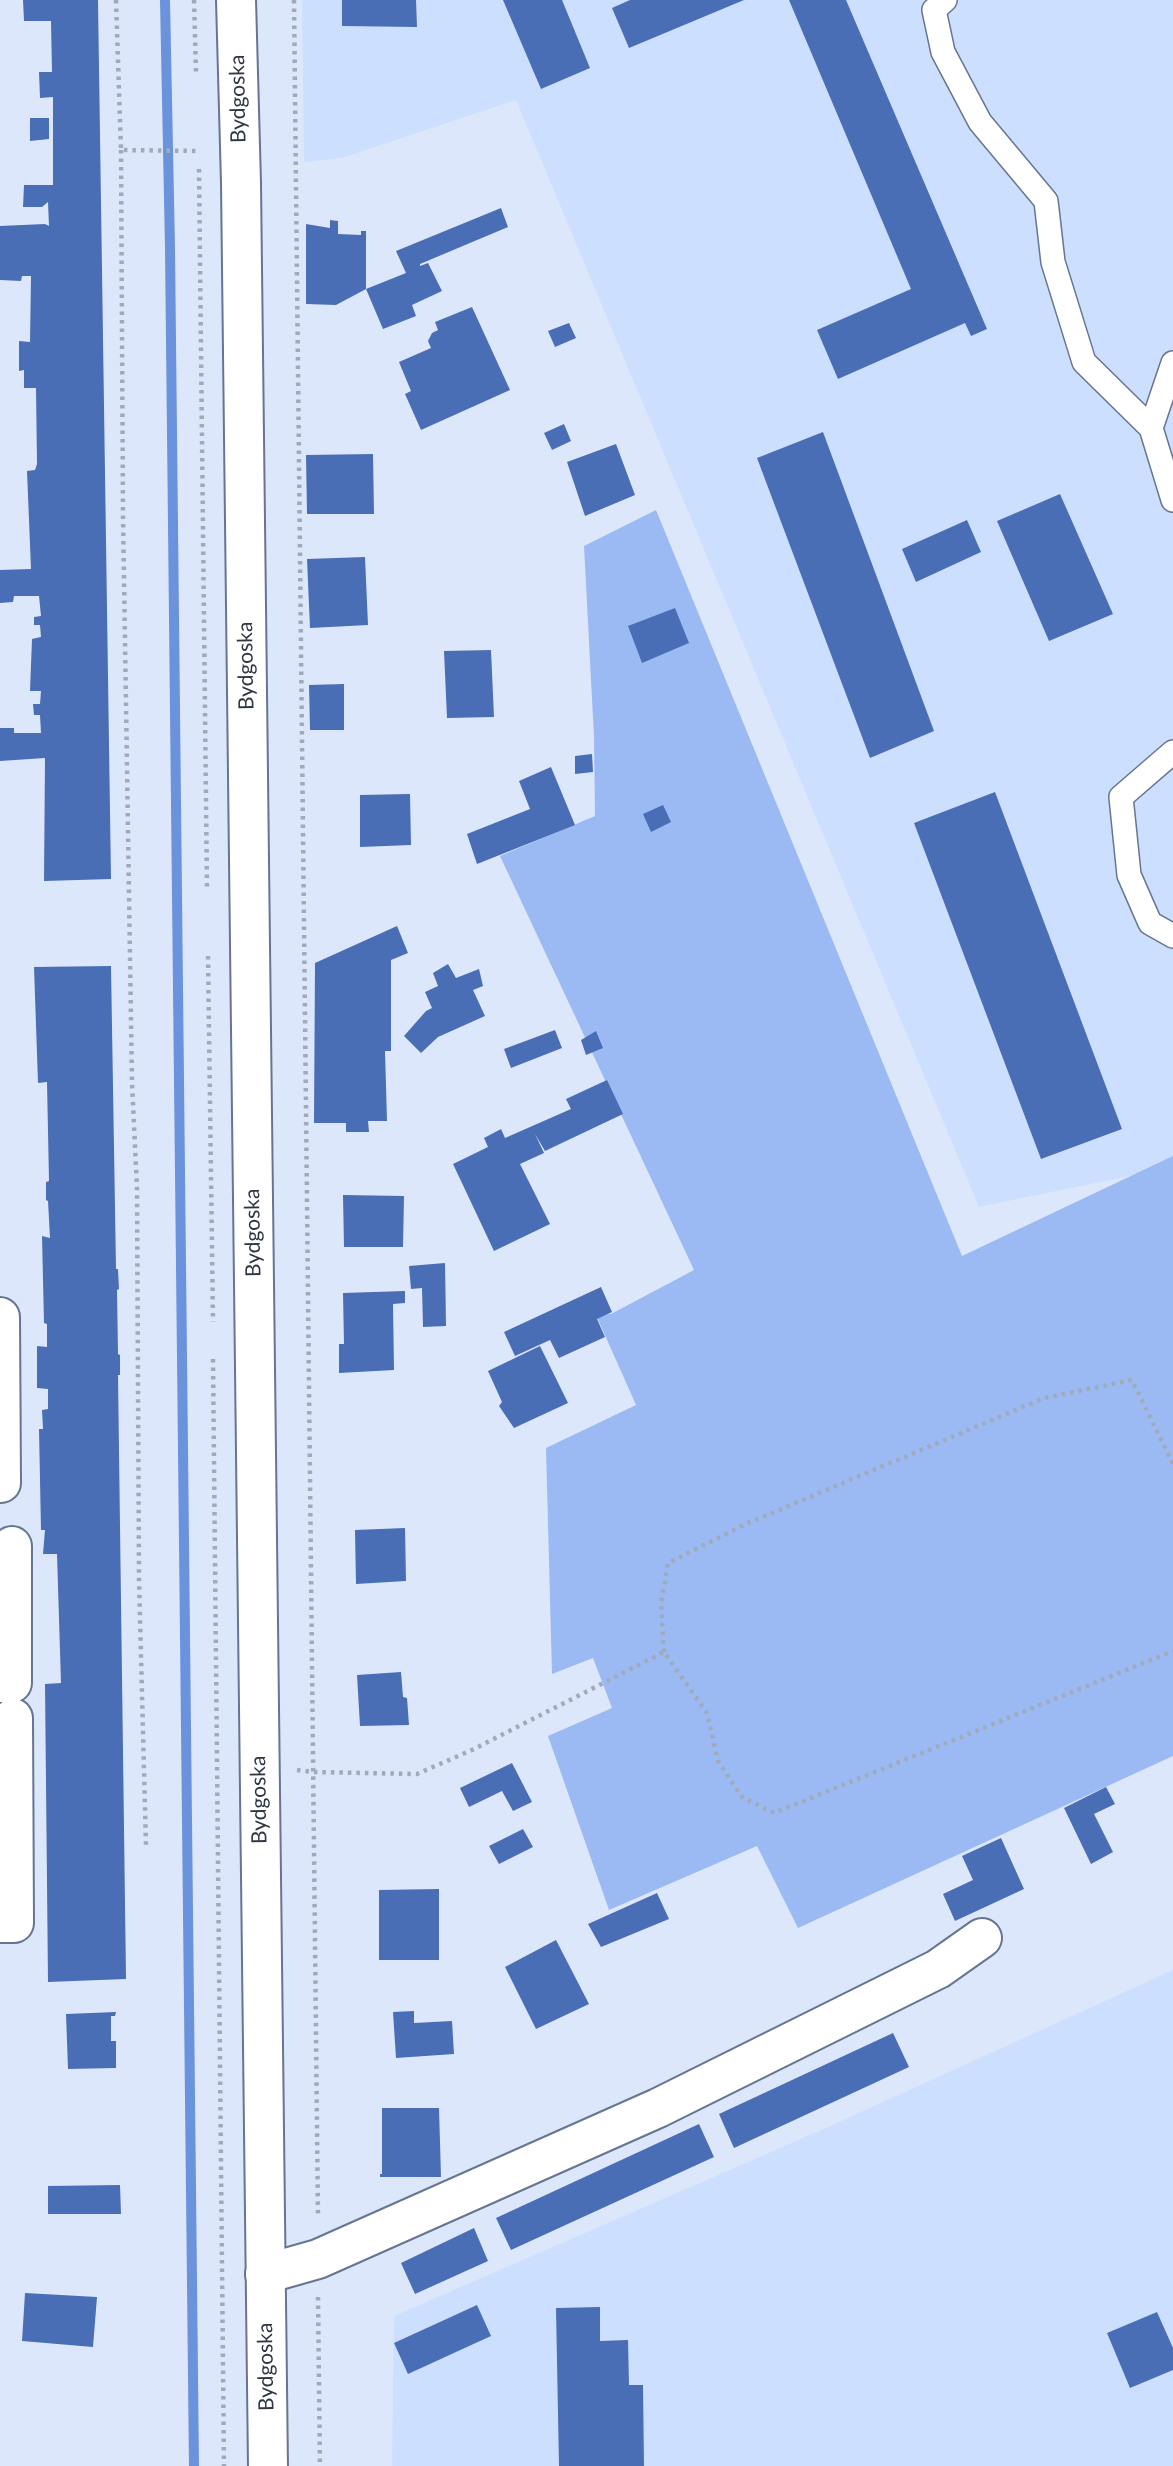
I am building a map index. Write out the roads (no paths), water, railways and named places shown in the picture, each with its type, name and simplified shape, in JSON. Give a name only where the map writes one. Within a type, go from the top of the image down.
[{"type":"main road","name":"Bydgoska","points":[[236,0],[241,183],[268,2466]]},
{"type":"main road","points":[[0,1317],[1,1483]]},
{"type":"main road","points":[[0,1923],[14,1923],[6,1701],[12,1683],[12,1546]]},
{"type":"main road","points":[[265,2274],[318,2259],[658,2108],[938,1969],[982,1938]]},
{"type":"lane","points":[[946,0],[934,10],[943,52],[980,122],[1046,201],[1053,262],[1084,362],[1151,428],[1173,500]]},
{"type":"lane","points":[[1151,428],[1173,363]]},
{"type":"lane","points":[[1173,752],[1121,797],[1129,875],[1150,923],[1173,936]]},
{"type":"waterway","points":[[165,0],[194,2466]]}]
